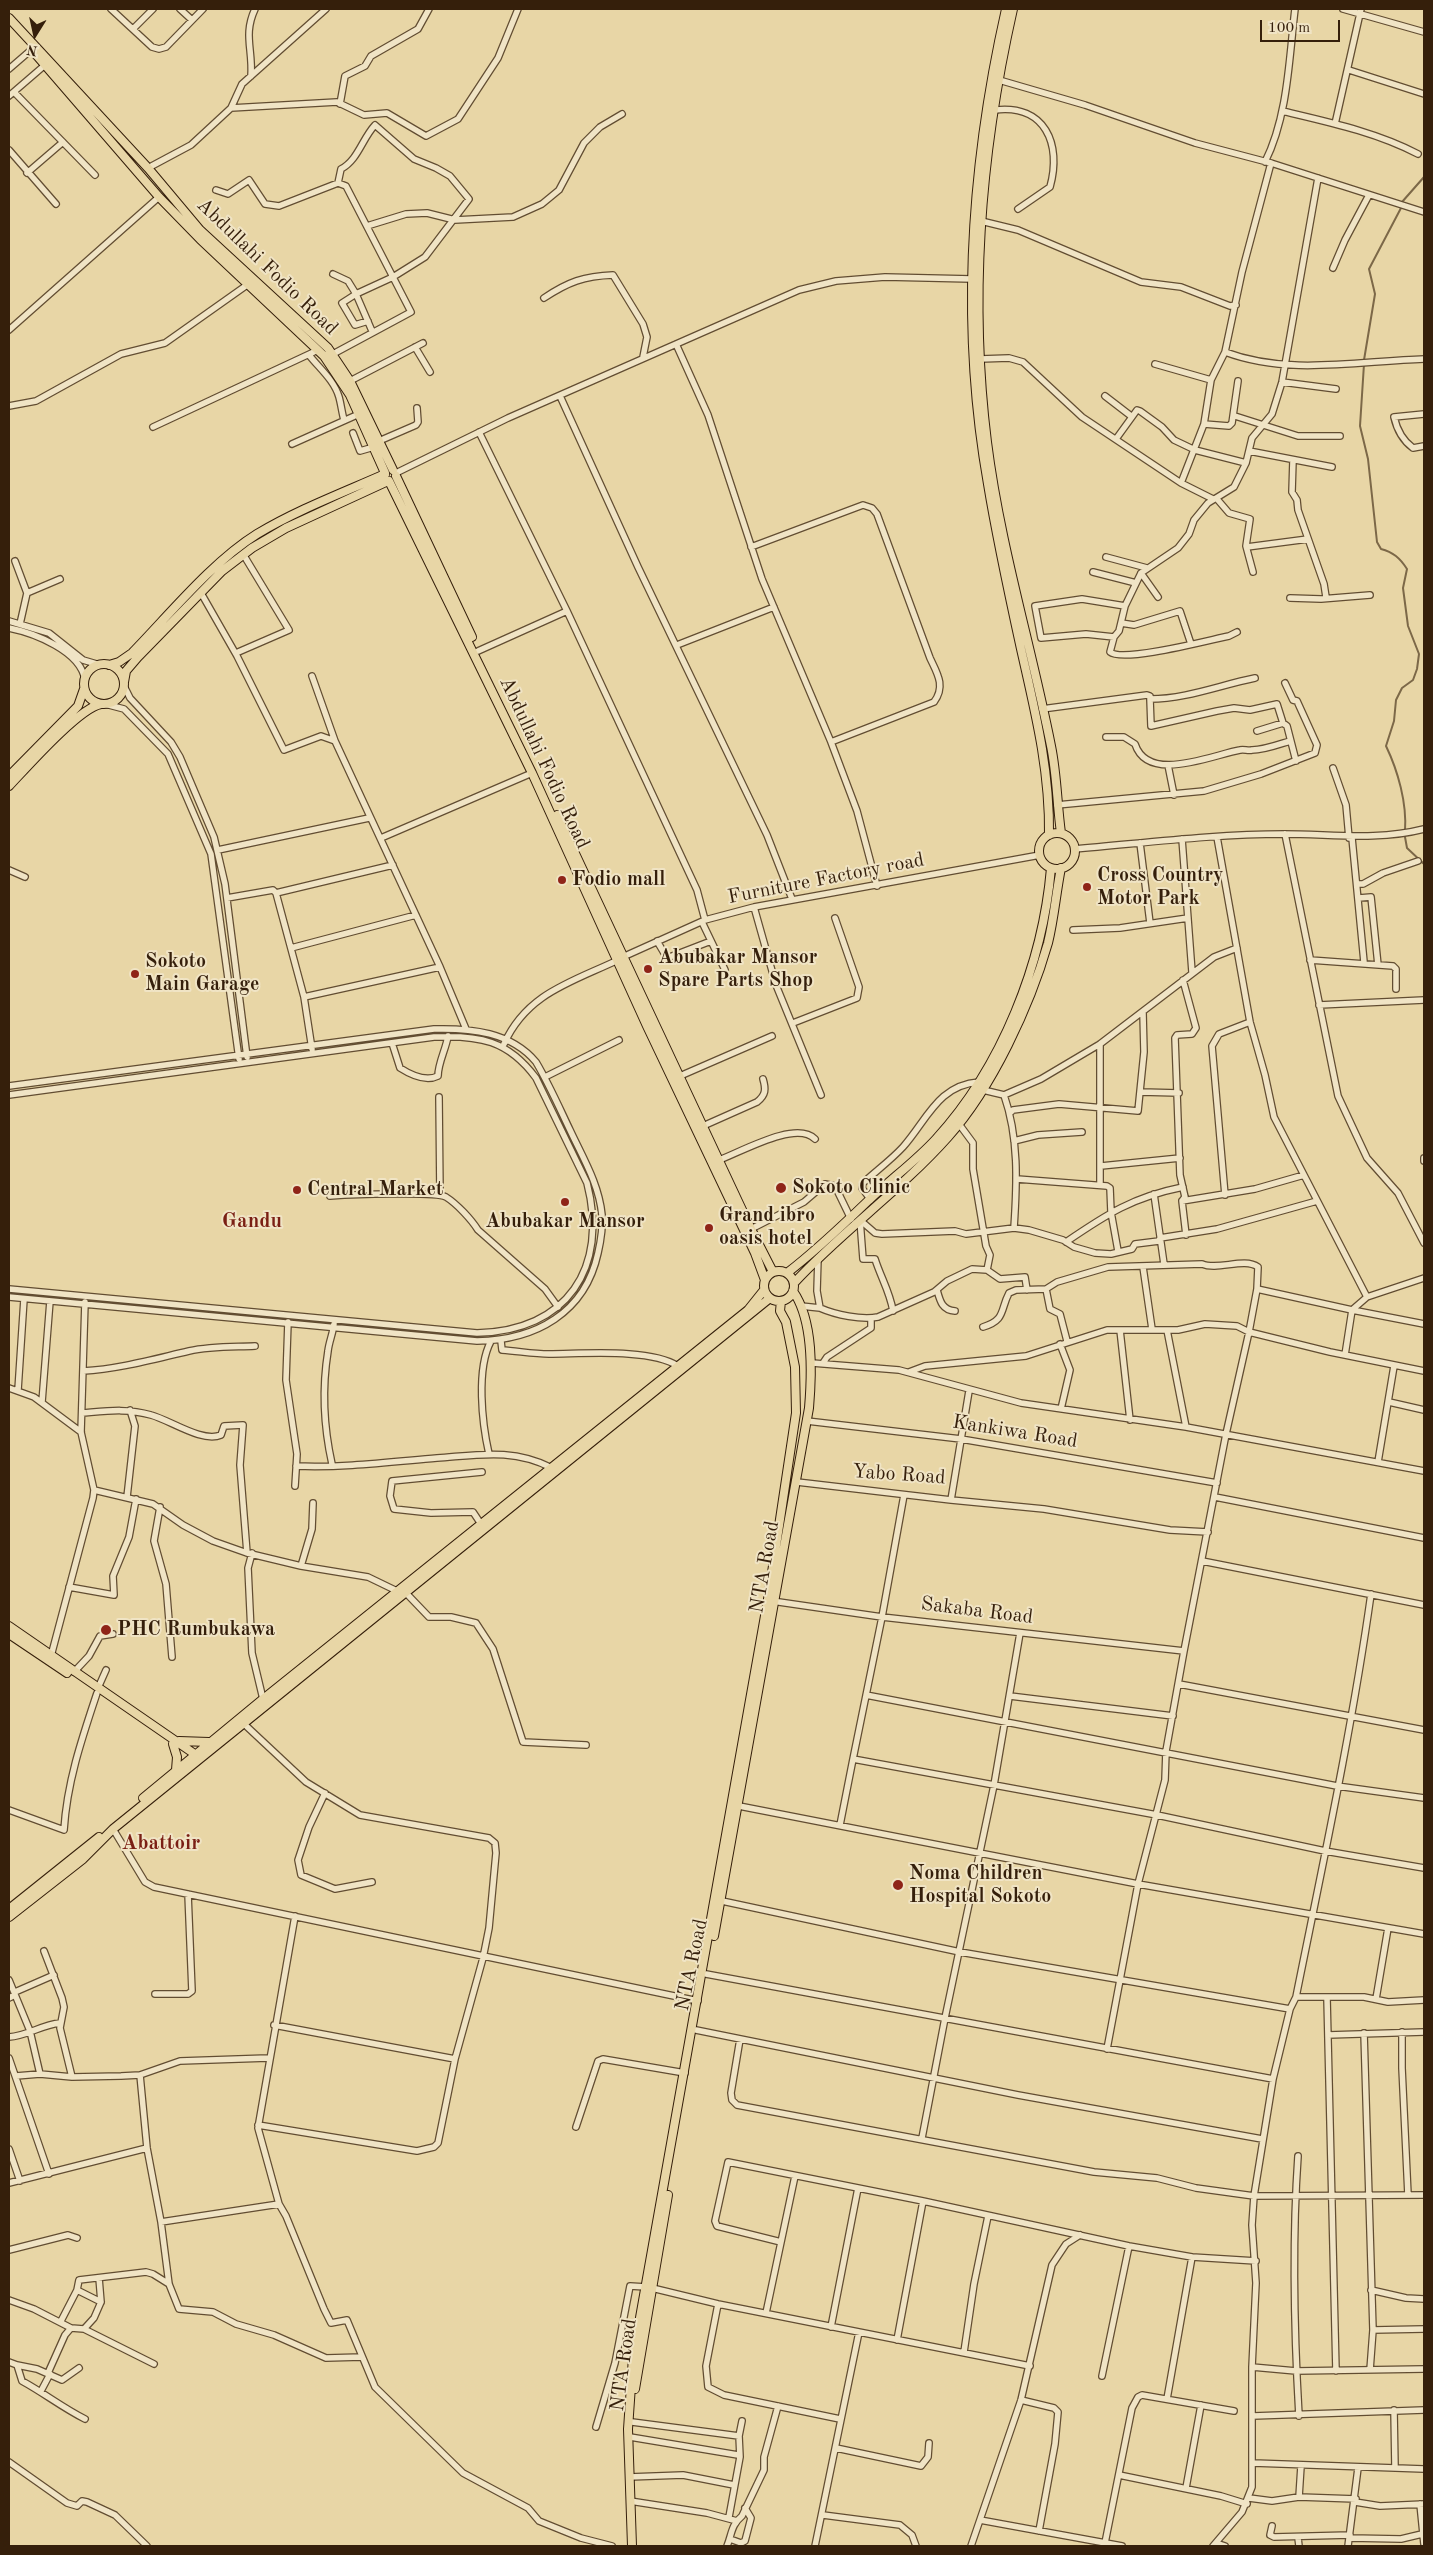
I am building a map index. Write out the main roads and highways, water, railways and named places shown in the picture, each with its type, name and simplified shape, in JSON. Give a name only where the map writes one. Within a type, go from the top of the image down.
[{"type":"main road","points":[[1006,9],[986,116],[973,232],[972,319],[980,434],[1002,558],[1044,749],[1050,804],[1049,835]]},
{"type":"main road","points":[[1013,9],[999,80],[981,221],[977,282],[980,359],[987,442],[997,500],[1051,746],[1061,834]]},
{"type":"main road","name":"Abdullahi Fodio Road","points":[[9,18],[148,168],[200,230],[321,340],[333,354],[350,381],[390,475],[773,1272]]},
{"type":"main road","name":"Abdullahi Fodio Road","points":[[9,25],[159,197],[247,285],[318,350],[338,375],[376,444]]},
{"type":"main road","points":[[9,786],[79,716],[93,706],[118,699],[124,684],[126,671],[132,663],[201,593],[243,554],[286,528],[390,475]]},
{"type":"main road","points":[[9,776],[78,706],[83,695],[84,682],[90,670],[100,665],[119,662],[132,653],[216,567],[256,535],[280,521],[390,475]]},
{"type":"main road","name":"Abdullahi Fodio Road","points":[[390,475],[478,651],[621,958],[755,1253],[765,1280]]},
{"type":"main road","points":[[109,665],[119,671],[124,684]]},
{"type":"main road","points":[[84,682],[87,695],[103,704]]},
{"type":"main road","points":[[1061,834],[1073,842],[1075,849],[1074,857],[1069,864],[1061,868],[1051,868],[1044,863],[1040,855],[1041,843],[1049,835],[1061,834]]},
{"type":"main road","points":[[9,1917],[82,1859],[113,1829],[263,1698],[748,1310],[764,1290],[765,1280],[773,1272],[787,1273],[851,1218],[936,1138],[981,1086],[1004,1035],[1032,968],[1049,896],[1051,868]]},
{"type":"main road","points":[[764,1290],[770,1298],[781,1301],[790,1296],[793,1291],[794,1282],[818,1257],[928,1158],[959,1124],[1034,989],[1048,940],[1061,868]]},
{"type":"main road","points":[[787,1273],[794,1282]]},
{"type":"main road","name":"NTA Road","points":[[630,2435],[649,2288],[685,2073],[807,1421],[812,1363],[811,1349],[801,1306],[793,1291]]},
{"type":"main road","points":[[9,1909],[78,1854],[176,1770],[243,1723],[770,1298]]},
{"type":"main road","name":"NTA Road","points":[[630,2435],[633,2357],[649,2288],[706,1974],[722,1901],[772,1600],[796,1413],[795,1367],[786,1322],[780,1311],[781,1301]]},
{"type":"main road","points":[[9,1626],[98,1691]]},
{"type":"main road","points":[[9,1634],[98,1691],[195,1758]]},
{"type":"main road","points":[[174,1742],[211,1742]]},
{"type":"main road","points":[[174,1742],[177,1757],[176,1770]]},
{"type":"main road","points":[[630,2435],[629,2477],[632,2546]]},
{"type":"waterway","points":[[1402,202],[1424,177]]},
{"type":"waterway","points":[[1364,360],[1375,294],[1369,269],[1401,208]]},
{"type":"waterway","points":[[1364,364],[1360,426],[1368,459],[1377,542],[1381,549],[1396,556],[1407,569],[1403,588],[1408,626],[1419,654],[1413,680],[1402,688],[1396,700],[1394,721],[1386,746],[1401,787],[1405,809],[1405,831]]},
{"type":"waterway","points":[[1405,837],[1407,848],[1424,864]]},
{"type":"place","name":"Fodio mall","points":[[562,880]]},
{"type":"place","name":"Cross Country Motor Park","points":[[1087,887]]},
{"type":"place","name":"Abubakar Mansor Spare Parts Shop","points":[[648,969]]},
{"type":"place","name":"Sokoto Main Garage","points":[[135,974]]},
{"type":"place","name":"Sokoto Clinic","points":[[781,1188]]},
{"type":"place","name":"Central Market","points":[[297,1190]]},
{"type":"place","name":"Abubakar Mansor","points":[[565,1202]]},
{"type":"place","name":"Grand ibro oasis hotel","points":[[709,1228]]},
{"type":"place","name":"PHC Rumbukawa","points":[[106,1630]]},
{"type":"place","name":"Noma Children Hospital Sokoto","points":[[898,1885]]},
{"type":"district","name":"Gandu","points":[[252,1221]]},
{"type":"district","name":"Abattoir","points":[[161,1843]]}]
